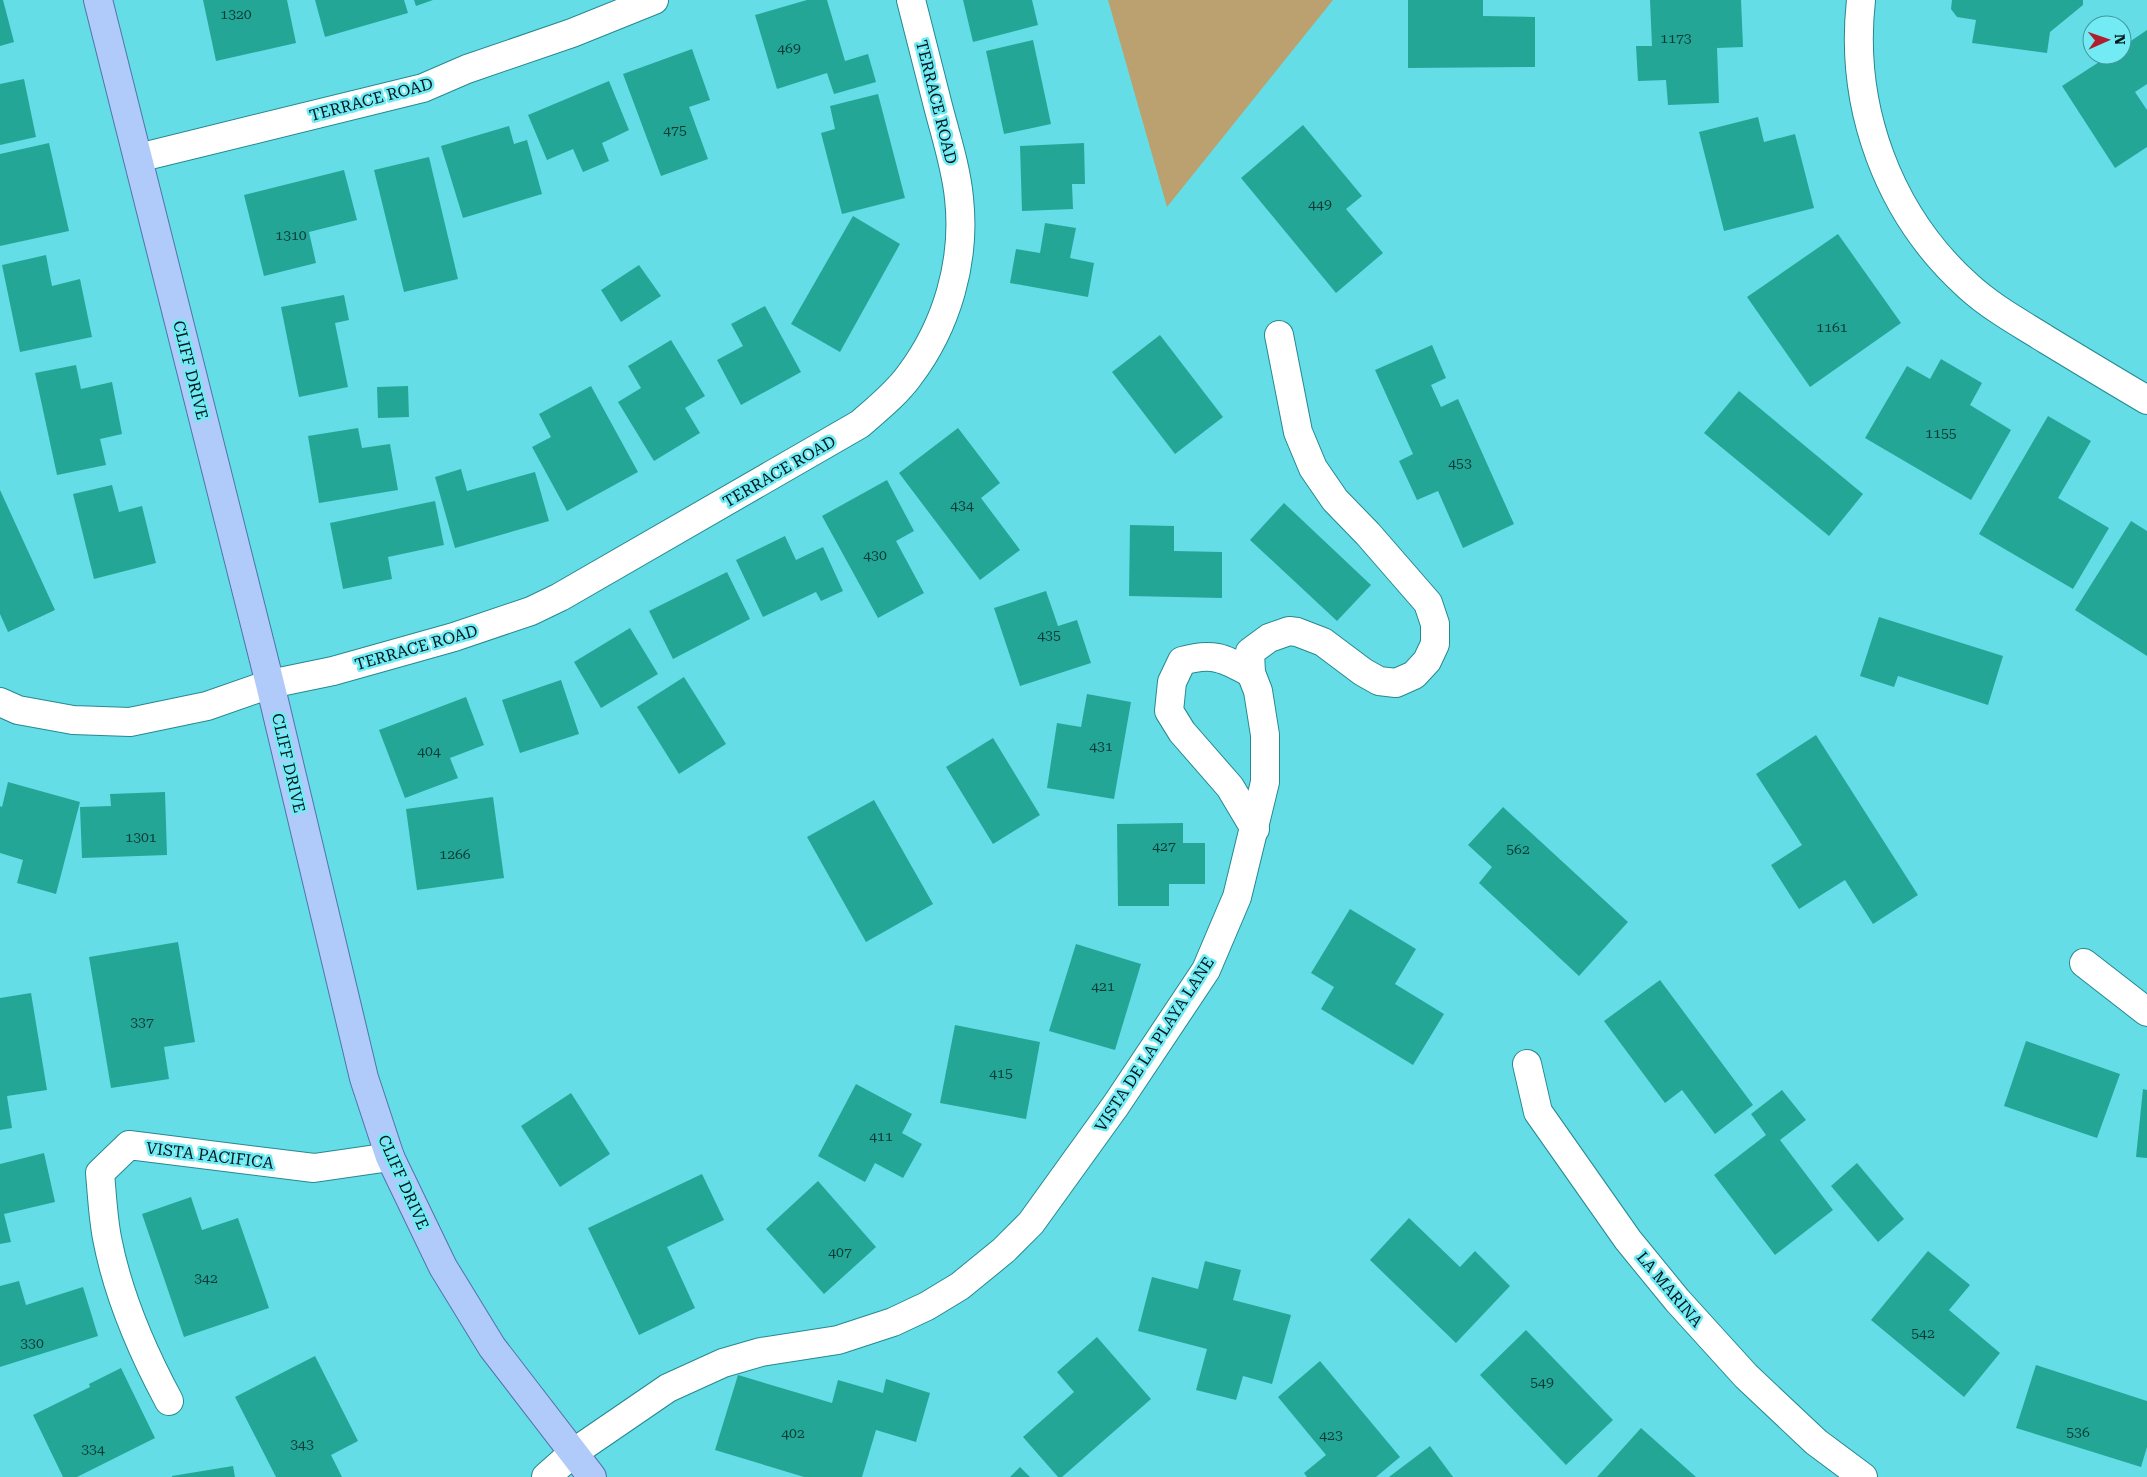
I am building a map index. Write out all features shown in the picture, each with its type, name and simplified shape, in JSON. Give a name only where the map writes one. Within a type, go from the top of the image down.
[{"type":"main road","name":"CLIFF DRIVE","points":[[98,0],[270,684],[364,1078],[390,1158],[443,1267],[492,1347],[592,1477]]},
{"type":"street","name":"TERRACE ROAD","points":[[138,158],[422,88],[467,69],[572,33],[654,0]]},
{"type":"street","name":"TERRACE ROAD","points":[[0,702],[18,710],[73,720],[130,722],[207,706],[270,684],[332,671],[454,637],[530,611],[569,592],[860,424],[886,401],[909,376],[936,333],[949,301],[960,252],[960,200],[954,167],[911,0]]},
{"type":"street","points":[[1857,1],[1858,47],[1862,92],[1872,136],[1888,179],[1910,218],[1937,255],[1969,287],[2006,315],[2147,400]]},
{"type":"street","name":"VISTA DE LA PLAYA LANE","points":[[546,1477],[573,1454],[668,1388],[723,1363],[761,1352],[838,1340],[893,1322],[927,1306],[960,1286],[1004,1250],[1031,1223],[1116,1105],[1206,970],[1236,898],[1255,829],[1265,782],[1265,735],[1258,691],[1250,673],[1250,652],[1269,638],[1289,631],[1298,632],[1323,642],[1363,672],[1379,681],[1396,683],[1414,675],[1427,661],[1435,644],[1435,624],[1428,603],[1368,534],[1335,500],[1313,468],[1298,432],[1280,335]]},
{"type":"street","points":[[1250,673],[1225,658],[1197,656],[1182,661],[1172,682],[1169,712],[1182,732],[1230,787],[1255,829]]},
{"type":"street","points":[[2084,963],[2147,1012]]},
{"type":"street","name":"LA MARINA","points":[[1527,1064],[1538,1112],[1628,1240],[1677,1300],[1746,1376],[1816,1442],[1863,1477]]},
{"type":"street","name":"VISTA PACIFICA","points":[[168,1401],[146,1359],[122,1300],[107,1237],[100,1174],[130,1145],[314,1168],[390,1158]]},
{"type":"shaded area","points":[[1108,0],[1333,0],[1167,207]]},
{"type":"building","points":[[0,0],[3,0],[14,42],[0,46]]},
{"type":"building","points":[[203,0],[287,0],[296,43],[216,61]]},
{"type":"building","points":[[315,0],[404,0],[408,13],[325,37]]},
{"type":"building","points":[[414,0],[433,0],[416,6]]},
{"type":"building","points":[[807,0],[827,0],[845,61],[868,54],[876,82],[834,94],[827,73],[777,89],[755,15]]},
{"type":"building","points":[[963,0],[1032,0],[1038,25],[973,42]]},
{"type":"building","points":[[1408,0],[1483,0],[1483,16],[1535,17],[1535,67],[1408,68]]},
{"type":"building","points":[[1650,0],[1741,0],[1743,47],[1717,48],[1719,103],[1668,105],[1666,80],[1638,81],[1636,46],[1652,46]]},
{"type":"building","points":[[1952,0],[2083,0],[2083,5],[2050,32],[2047,53],[1972,43],[1976,20],[1957,17],[1951,9]]},
{"type":"building","points":[[2147,30],[2147,84],[2135,92],[2147,110],[2147,147],[2115,168],[2062,86],[2095,65],[2132,65],[2132,40]]},
{"type":"building","points":[[1033,40],[1051,124],[1004,134],[986,51]]},
{"type":"building","points":[[692,49],[710,100],[689,107],[708,159],[661,176],[623,74]]},
{"type":"building","points":[[24,79],[36,137],[0,145],[0,84]]},
{"type":"building","points":[[609,81],[629,130],[602,143],[609,161],[583,172],[573,149],[547,160],[528,115]]},
{"type":"building","points":[[878,94],[905,198],[842,214],[821,133],[835,129],[830,106]]},
{"type":"building","points":[[1758,117],[1764,142],[1795,134],[1814,208],[1724,231],[1699,132]]},
{"type":"building","points":[[1303,125],[1362,196],[1346,209],[1383,253],[1336,293],[1241,178]]},
{"type":"building","points":[[509,126],[514,144],[527,140],[542,194],[463,218],[441,146]]},
{"type":"building","points":[[49,143],[69,231],[0,246],[0,154]]},
{"type":"building","points":[[1084,143],[1085,184],[1072,184],[1073,209],[1022,211],[1020,146]]},
{"type":"building","points":[[429,157],[458,279],[404,292],[374,170]]},
{"type":"building","points":[[344,170],[357,220],[309,232],[316,263],[264,276],[244,195]]},
{"type":"building","points":[[853,216],[900,244],[840,352],[791,324]]},
{"type":"building","points":[[1045,223],[1076,228],[1070,258],[1094,263],[1088,297],[1010,283],[1016,249],[1040,253]]},
{"type":"building","points":[[1838,234],[1901,323],[1810,387],[1747,297]]},
{"type":"building","points":[[46,255],[52,286],[80,279],[92,337],[20,352],[2,265]]},
{"type":"building","points":[[639,265],[661,296],[621,322],[601,290]]},
{"type":"building","points":[[344,295],[349,320],[335,323],[348,387],[299,397],[281,307]]},
{"type":"building","points":[[765,306],[801,372],[741,405],[717,360],[743,346],[731,324]]},
{"type":"building","points":[[1160,335],[1223,417],[1175,454],[1112,372]]},
{"type":"building","points":[[671,340],[705,396],[685,408],[700,433],[654,461],[618,402],[641,388],[628,366]]},
{"type":"building","points":[[1432,345],[1446,378],[1431,385],[1441,407],[1458,399],[1514,524],[1463,548],[1438,491],[1417,500],[1399,461],[1413,454],[1375,370]]},
{"type":"building","points":[[1941,359],[1982,383],[1970,405],[2011,430],[1971,500],[1865,438],[1907,366],[1930,379]]},
{"type":"building","points":[[76,365],[81,389],[112,382],[122,434],[100,439],[106,465],[57,475],[35,373]]},
{"type":"building","points":[[408,386],[409,417],[378,418],[377,387]]},
{"type":"building","points":[[591,386],[638,472],[567,511],[532,447],[551,437],[539,414]]},
{"type":"building","points":[[1739,391],[1863,494],[1829,536],[1704,433]]},
{"type":"building","points":[[2048,416],[2091,441],[2058,498],[2109,528],[2073,589],[1979,534]]},
{"type":"building","points":[[358,428],[362,448],[390,444],[398,490],[319,503],[308,436]]},
{"type":"building","points":[[958,428],[1000,483],[981,498],[1020,550],[980,580],[899,473]]},
{"type":"building","points":[[461,469],[467,491],[535,472],[549,521],[455,548],[435,477]]},
{"type":"building","points":[[887,480],[914,531],[896,541],[924,593],[878,618],[822,516]]},
{"type":"building","points":[[112,485],[119,512],[142,506],[156,563],[94,579],[73,494]]},
{"type":"building","points":[[0,490],[55,610],[8,632],[0,614]]},
{"type":"building","points":[[435,501],[444,545],[388,557],[392,579],[343,589],[330,523]]},
{"type":"building","points":[[1284,503],[1371,585],[1337,621],[1250,540]]},
{"type":"building","points":[[2131,521],[2147,531],[2147,656],[2075,610]]},
{"type":"building","points":[[1130,525],[1174,526],[1174,551],[1222,552],[1222,598],[1129,596]]},
{"type":"building","points":[[785,536],[796,560],[823,547],[843,591],[821,601],[816,592],[763,617],[736,560]]},
{"type":"building","points":[[727,572],[750,619],[673,659],[649,611]]},
{"type":"building","points":[[1046,591],[1058,626],[1077,620],[1091,663],[1020,686],[994,608]]},
{"type":"building","points":[[1879,617],[2003,656],[1988,705],[1898,676],[1894,687],[1860,676]]},
{"type":"building","points":[[630,628],[658,674],[601,708],[574,662]]},
{"type":"building","points":[[684,677],[726,744],[679,774],[637,707]]},
{"type":"building","points":[[561,680],[579,734],[520,753],[502,700]]},
{"type":"building","points":[[1087,694],[1131,702],[1114,799],[1047,788],[1057,723],[1081,727]]},
{"type":"building","points":[[466,697],[484,745],[450,758],[458,778],[405,798],[379,730]]},
{"type":"building","points":[[1816,735],[1918,895],[1873,924],[1845,880],[1799,909],[1771,865],[1802,845],[1756,774]]},
{"type":"building","points":[[993,738],[1040,815],[993,844],[946,767]]},
{"type":"building","points":[[8,782],[80,802],[56,894],[17,883],[23,860],[0,853],[0,806],[2,807]]},
{"type":"building","points":[[165,792],[167,855],[82,858],[80,807],[111,806],[110,794]]},
{"type":"building","points":[[493,797],[504,878],[417,890],[406,809]]},
{"type":"building","points":[[874,800],[933,904],[866,942],[807,837]]},
{"type":"building","points":[[1503,807],[1628,922],[1579,976],[1479,883],[1492,867],[1468,845]]},
{"type":"building","points":[[1183,823],[1183,843],[1205,843],[1205,884],[1169,884],[1169,906],[1118,906],[1117,824]]},
{"type":"building","points":[[1350,909],[1416,949],[1395,984],[1444,1014],[1413,1065],[1321,1009],[1334,987],[1311,973]]},
{"type":"building","points":[[178,942],[195,1042],[164,1047],[169,1079],[111,1088],[89,957]]},
{"type":"building","points":[[1076,944],[1141,964],[1115,1050],[1049,1031]]},
{"type":"building","points":[[1660,980],[1753,1105],[1715,1134],[1682,1090],[1665,1103],[1604,1021]]},
{"type":"building","points":[[31,993],[47,1090],[7,1096],[12,1128],[0,1130],[0,998]]},
{"type":"building","points":[[955,1025],[1040,1042],[1026,1119],[940,1103]]},
{"type":"building","points":[[2026,1041],[2120,1074],[2097,1138],[2004,1106]]},
{"type":"building","points":[[856,1084],[912,1114],[902,1133],[922,1144],[903,1178],[875,1163],[865,1182],[818,1156]]},
{"type":"building","points":[[2143,1089],[2147,1090],[2147,1158],[2136,1157]]},
{"type":"building","points":[[1782,1090],[1806,1120],[1780,1140],[1833,1210],[1775,1255],[1714,1175],[1766,1135],[1751,1114]]},
{"type":"building","points":[[571,1093],[610,1154],[560,1187],[521,1126]]},
{"type":"building","points":[[44,1153],[55,1202],[4,1214],[11,1242],[0,1244],[0,1164]]},
{"type":"building","points":[[1857,1163],[1904,1219],[1878,1242],[1831,1186]]},
{"type":"building","points":[[702,1174],[724,1220],[667,1247],[695,1308],[639,1335],[588,1228]]},
{"type":"building","points":[[818,1181],[876,1247],[824,1294],[766,1229]]},
{"type":"building","points":[[191,1197],[202,1230],[238,1218],[269,1308],[184,1337],[142,1214]]},
{"type":"building","points":[[1409,1218],[1460,1267],[1475,1251],[1510,1286],[1456,1343],[1370,1260]]},
{"type":"building","points":[[1928,1251],[1970,1285],[1949,1310],[2000,1353],[1964,1397],[1871,1320]]},
{"type":"building","points":[[1205,1261],[1241,1270],[1233,1300],[1291,1315],[1272,1384],[1243,1376],[1236,1400],[1196,1390],[1207,1349],[1138,1331],[1152,1277],[1198,1289]]},
{"type":"building","points":[[19,1281],[26,1305],[83,1287],[98,1336],[0,1367],[0,1286]]},
{"type":"building","points":[[1526,1330],[1613,1420],[1566,1465],[1480,1375]]},
{"type":"building","points":[[1097,1337],[1151,1399],[1062,1477],[1058,1477],[1023,1437],[1074,1392],[1057,1372]]},
{"type":"building","points":[[315,1356],[358,1441],[331,1455],[342,1477],[276,1477],[235,1397]]},
{"type":"building","points":[[1320,1361],[1400,1457],[1376,1477],[1307,1477],[1304,1473],[1326,1455],[1278,1397]]},
{"type":"building","points":[[2036,1365],[2147,1401],[2147,1447],[2141,1467],[2016,1428]]},
{"type":"building","points":[[121,1368],[155,1438],[77,1477],[63,1477],[33,1415],[90,1387],[89,1384]]},
{"type":"building","points":[[738,1375],[832,1403],[838,1380],[883,1393],[886,1379],[930,1393],[916,1442],[876,1430],[862,1477],[804,1477],[715,1450]]},
{"type":"building","points":[[1641,1428],[1696,1477],[1597,1477]]},
{"type":"building","points":[[1430,1446],[1453,1477],[1389,1477]]},
{"type":"building","points":[[233,1466],[235,1477],[172,1477],[172,1476]]},
{"type":"building","points":[[1020,1467],[1030,1477],[1010,1477]]}]
